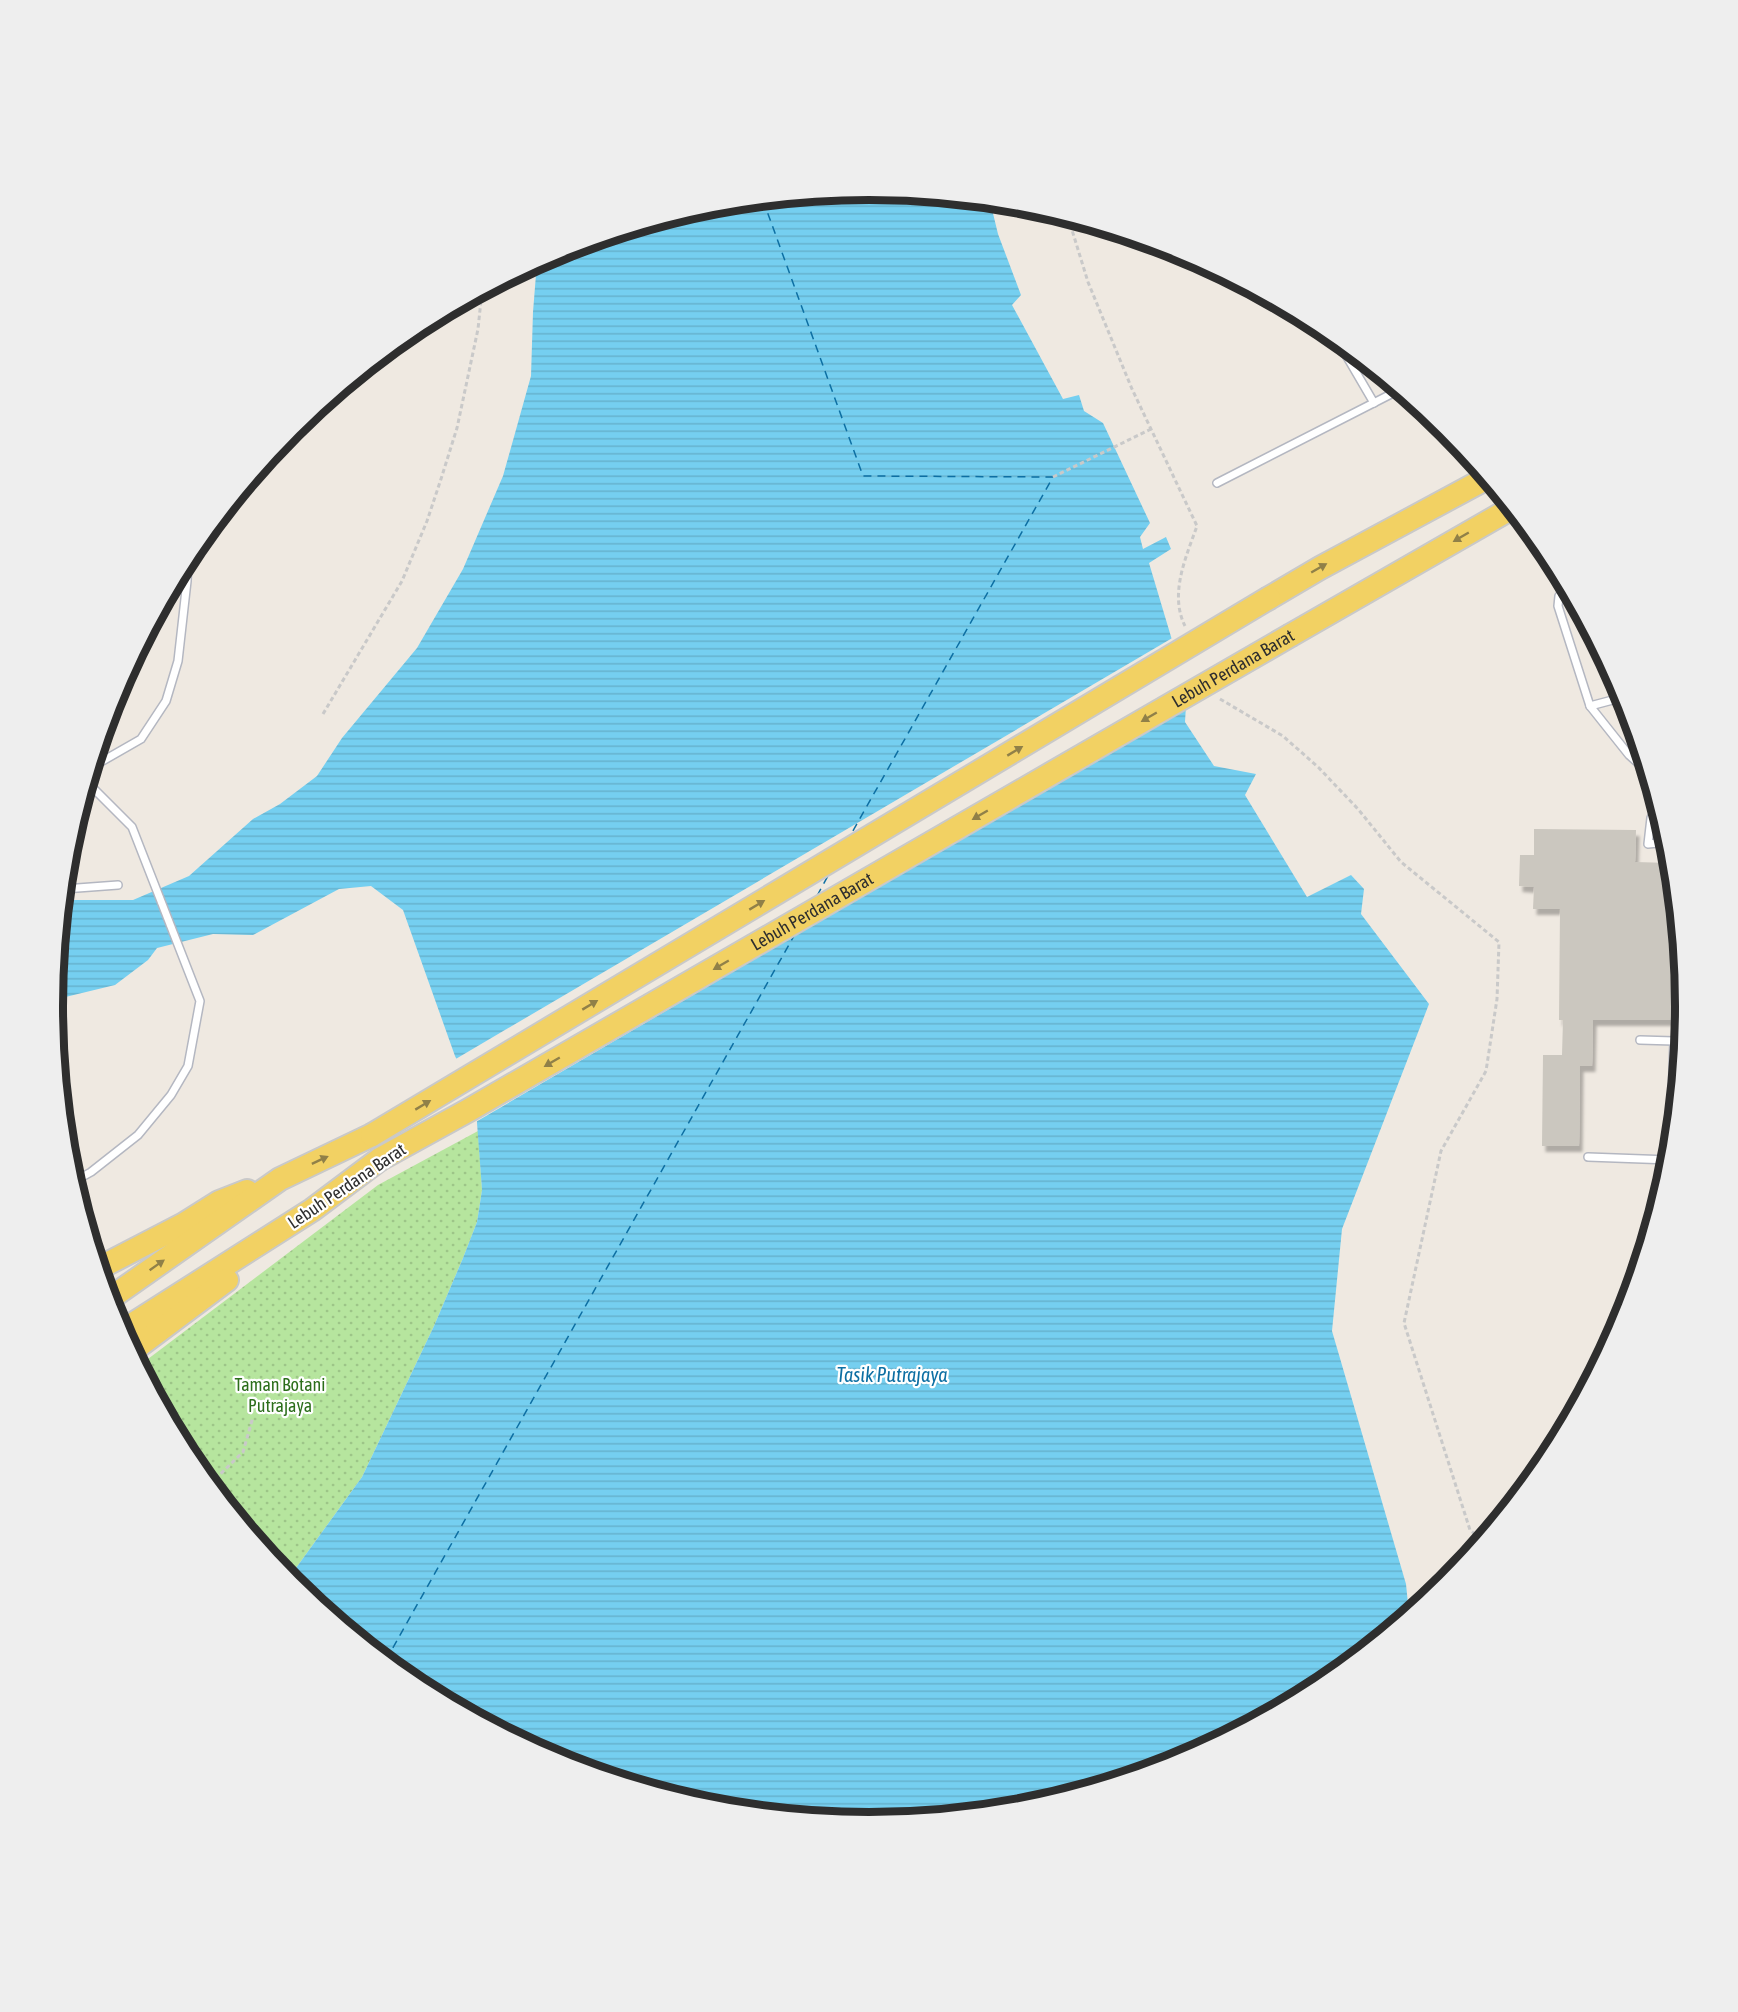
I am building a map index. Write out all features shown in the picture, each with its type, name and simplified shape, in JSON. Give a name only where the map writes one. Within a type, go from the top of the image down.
[{"type":"main road","name":"Lebuh Perdana Barat","points":[[117,1294],[280,1179],[372,1135],[1269,598],[1480,482]]},
{"type":"main road","name":"Lebuh Perdana Barat","points":[[130,1326],[312,1210],[380,1159],[469,1110],[1505,512]]},
{"type":"main road","points":[[106,1264],[184,1224],[219,1202],[280,1179]]},
{"type":"main road","points":[[139,1347],[252,1261],[312,1210]]},
{"type":"lane","points":[[1348,358],[1374,403]]},
{"type":"lane","points":[[1217,483],[1392,394]]},
{"type":"lane","points":[[101,762],[141,739],[166,701],[178,661],[187,577]]},
{"type":"lane","points":[[1561,593],[1558,596],[1558,606],[1590,706],[1637,762]]},
{"type":"lane","points":[[1590,706],[1615,700]]},
{"type":"lane","points":[[81,1177],[138,1135],[171,1095],[188,1066],[200,1001],[132,827],[93,788]]},
{"type":"lane","points":[[1652,816],[1648,844],[1659,843]]},
{"type":"lane","points":[[72,888],[118,885]]},
{"type":"lane","points":[[1640,1040],[1674,1041]]},
{"type":"lane","points":[[1588,1157],[1661,1160]]},
{"type":"path","points":[[1071,225],[1088,282],[1132,389],[1197,526],[1179,581],[1181,618],[1186,628]]},
{"type":"path","points":[[323,714],[402,581],[427,520],[457,428],[478,329],[481,300]]},
{"type":"path","points":[[1053,477],[1151,429]]},
{"type":"path","points":[[1218,698],[1283,736],[1319,768],[1358,808],[1401,862],[1499,942],[1497,999],[1486,1071],[1441,1151],[1404,1323],[1470,1530],[1476,1535]]},
{"type":"path","points":[[216,1478],[243,1452],[253,1417]]},
{"type":"green space","name":"Taman Botani Putrajaya","points":[[478,1131],[482,1190],[477,1222],[463,1258],[434,1326],[362,1477],[294,1571],[230,1497],[199,1454],[171,1409],[145,1361],[378,1185]]},
{"type":"water","name":"Tasik Putrajaya","points":[[869,200],[922,202],[992,210],[998,234],[1021,295],[1012,305],[1063,399],[1079,395],[1084,411],[1103,423],[1150,523],[1140,537],[1143,549],[1166,537],[1171,549],[1149,563],[1172,640],[1188,672],[1185,722],[1214,766],[1256,774],[1245,795],[1307,897],[1351,875],[1364,889],[1361,914],[1429,1004],[1342,1229],[1332,1331],[1406,1584],[1408,1605],[1360,1645],[1317,1676],[1225,1729],[1177,1751],[1078,1785],[1026,1797],[974,1805],[869,1812],[816,1810],[712,1797],[660,1785],[561,1751],[466,1704],[421,1676],[378,1645],[338,1612],[294,1571],[362,1477],[434,1326],[477,1222],[482,1190],[475,1096],[455,1056],[403,910],[371,886],[339,889],[253,935],[213,934],[157,948],[148,960],[115,985],[63,998],[70,900],[133,900],[189,876],[253,819],[280,804],[317,776],[342,738],[417,648],[463,569],[503,476],[531,376],[536,272],[610,243],[660,227],[712,215],[816,202]]},
{"type":"pier","points":[[1174,637],[1191,671],[1189,705],[474,1123],[472,1097],[454,1060]]},
{"type":"building","points":[[1534,829],[1636,830],[1635,862],[1662,863],[1673,953],[1674,1020],[1593,1020],[1592,1066],[1580,1066],[1579,1146],[1542,1146],[1543,1055],[1562,1055],[1563,1020],[1559,1020],[1560,909],[1533,909],[1534,887],[1519,886],[1520,855],[1534,855]]},
{"type":"ferry route","points":[[765,207],[863,476],[1053,477],[850,836]]},
{"type":"ferry route","points":[[817,896],[829,874]]},
{"type":"ferry route","points":[[390,1653],[795,934]]}]
